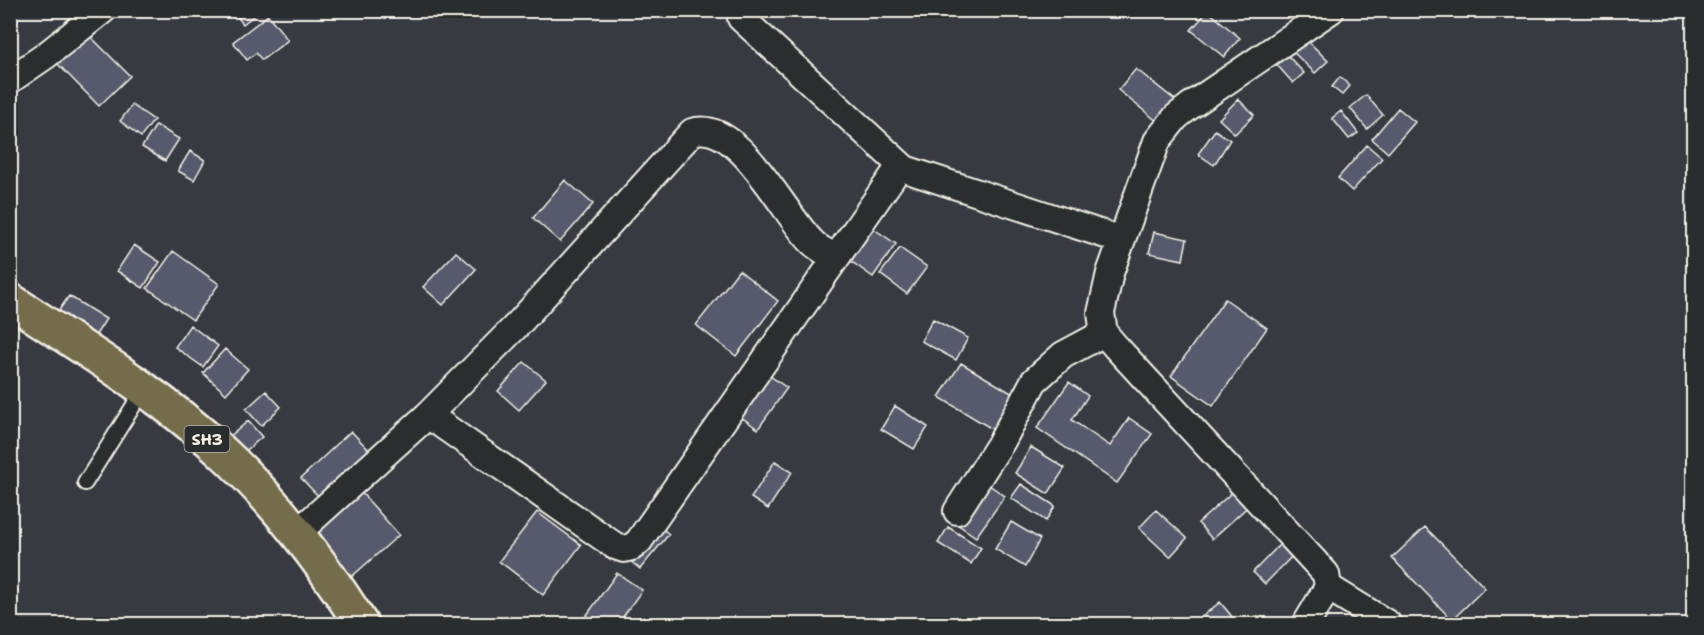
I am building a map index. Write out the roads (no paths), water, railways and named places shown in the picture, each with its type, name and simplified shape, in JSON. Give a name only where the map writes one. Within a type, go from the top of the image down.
[{"type":"main road","name":"SH3","points":[[10,300],[144,389],[219,449],[269,501],[296,534],[361,624]]},
{"type":"street","points":[[10,80],[45,56],[103,10]]},
{"type":"street","points":[[741,10],[741,18],[905,169]]},
{"type":"street","points":[[1306,624],[1328,587],[1326,574],[1104,333],[1101,313],[1110,273],[1157,141],[1176,117],[1213,89],[1331,10]]},
{"type":"street","points":[[296,534],[428,415],[520,322],[692,132],[701,129],[732,142],[747,158],[812,243],[836,258]]},
{"type":"street","points":[[428,415],[615,546],[624,549],[632,547],[639,542],[898,169],[905,169],[1121,240]]},
{"type":"street","points":[[957,511],[1002,441],[1034,381],[1063,355],[1104,333]]},
{"type":"street","points":[[1328,587],[1388,624]]},
{"type":"lane","points":[[85,483],[144,389]]}]
